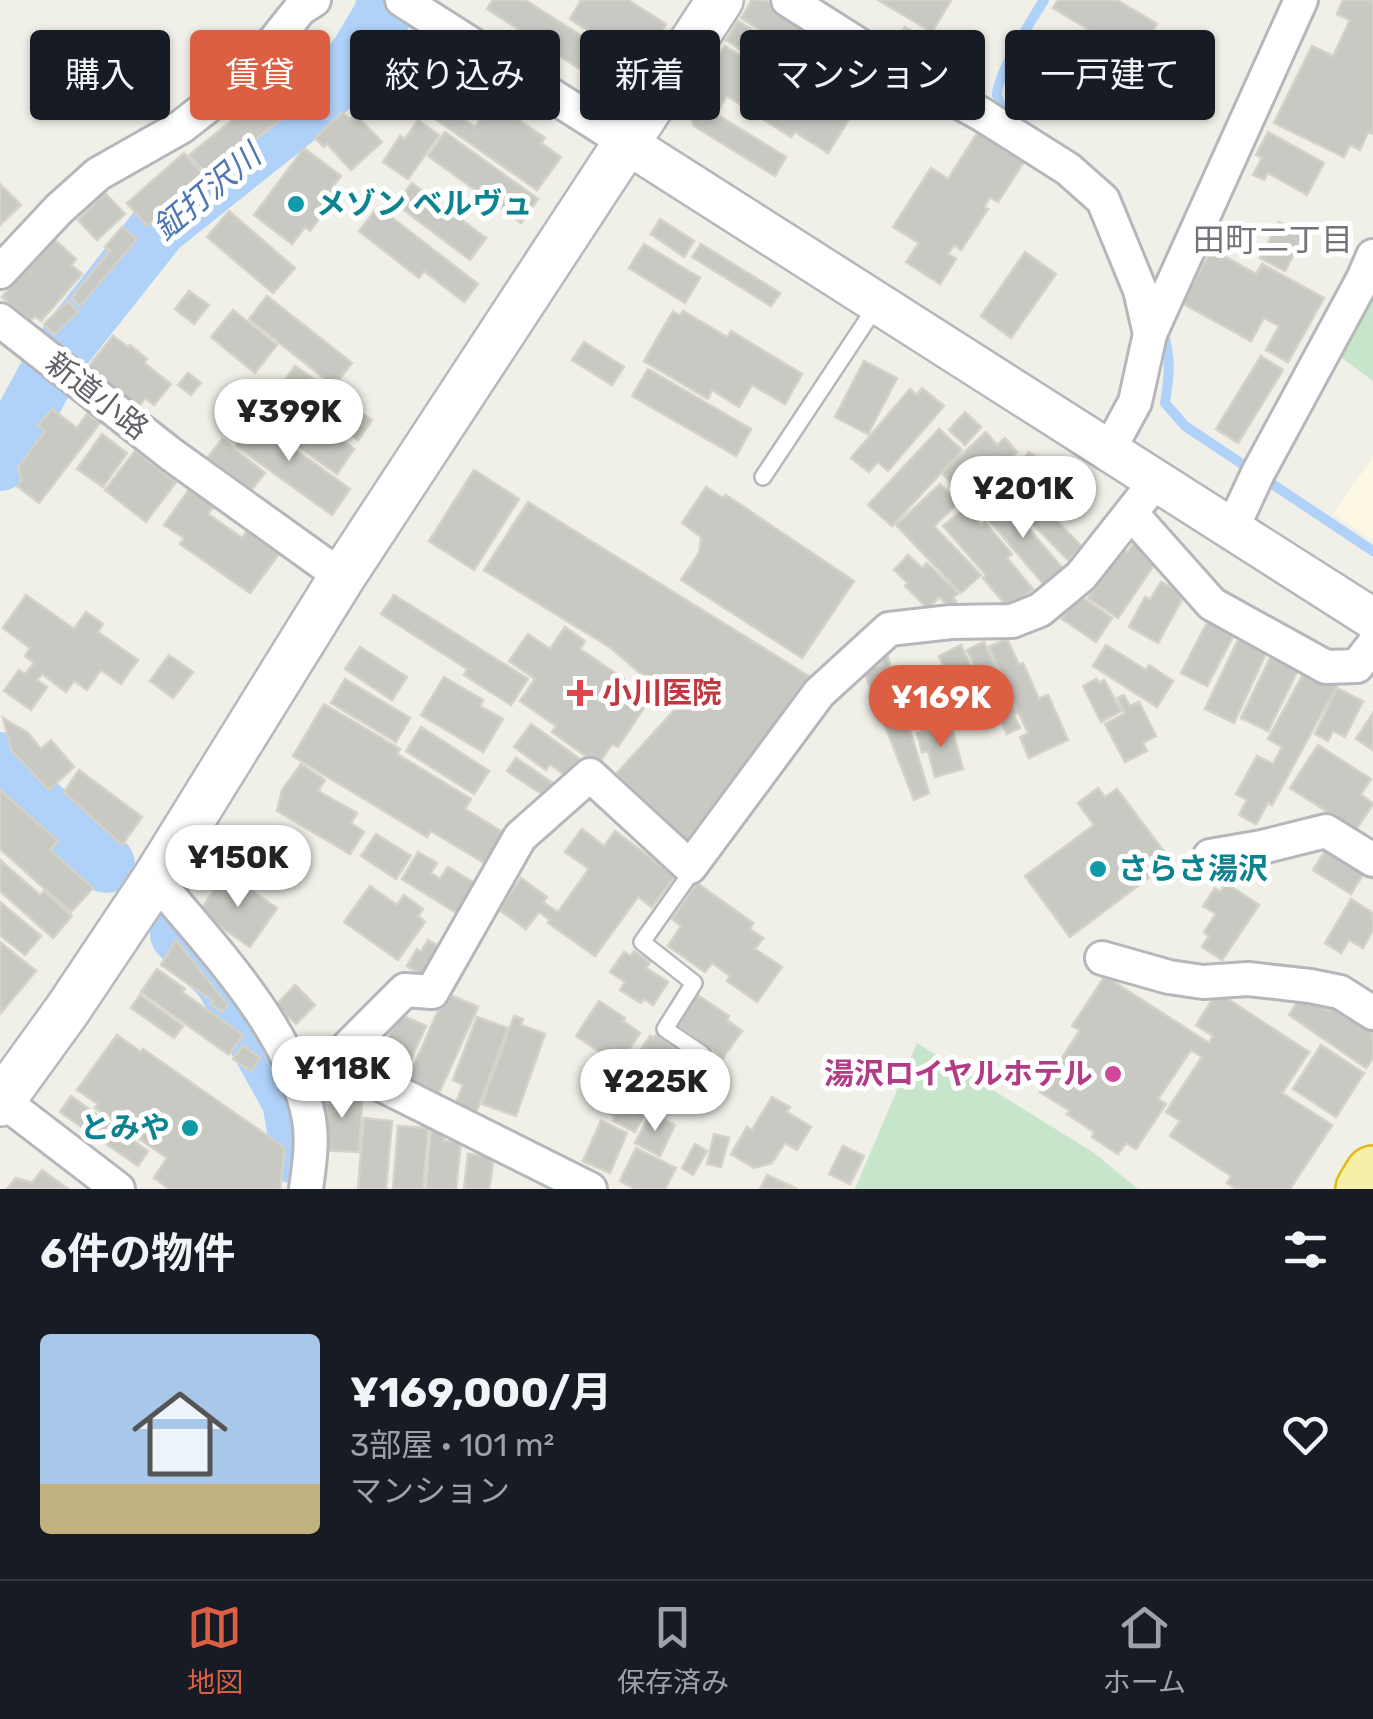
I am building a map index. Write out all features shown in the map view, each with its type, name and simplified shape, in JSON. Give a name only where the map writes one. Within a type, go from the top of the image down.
[{"type":"highway","points":[[1364,1189],[1373,1174]]},
{"type":"main road","points":[[1,1102],[155,879],[342,576],[720,0]]},
{"type":"street","points":[[402,0],[1373,618]]},
{"type":"street","points":[[788,0],[1068,169],[1103,200],[1140,290],[1150,334]]},
{"type":"street","points":[[1110,450],[1135,402],[1150,334],[1301,0]]},
{"type":"street","points":[[0,272],[98,174],[181,127],[226,92],[261,58],[302,3]]},
{"type":"street","points":[[1232,529],[1373,256]]},
{"type":"street","name":"新道小路","points":[[0,320],[172,455],[342,576]]},
{"type":"street","points":[[299,1082],[334,1061],[405,990],[432,992],[520,837],[590,775],[690,867],[818,693],[890,628],[1012,621],[1040,610],[1081,576],[1156,481]]},
{"type":"street","points":[[1131,514],[1212,604],[1326,667],[1358,666],[1373,645]]},
{"type":"street","points":[[1210,856],[1326,830],[1373,860]]},
{"type":"street","points":[[155,879],[227,965],[264,1017],[299,1082],[309,1122],[311,1158],[306,1189]]},
{"type":"street","points":[[1102,958],[1202,982],[1248,979],[1340,992],[1373,1013]]},
{"type":"street","points":[[334,1061],[590,1189]]},
{"type":"street","points":[[1,1102],[118,1189]]},
{"type":"lane","points":[[763,477],[878,303]]},
{"type":"lane","points":[[690,867],[688,877],[642,942],[694,983],[664,1029],[702,1054]]},
{"type":"shaded area","points":[[1373,457],[1373,541],[1333,514]]},
{"type":"green space","points":[[1373,283],[1373,381],[1338,355]]},
{"type":"green space","points":[[917,1043],[1094,1153],[1138,1189],[855,1189]]},
{"type":"building","points":[[493,0],[525,0],[580,35],[580,69],[560,56],[560,30],[519,30],[487,9]]},
{"type":"building","points":[[581,0],[628,0],[666,24],[662,30],[587,30],[570,19]]},
{"type":"building","points":[[752,0],[765,0],[812,30],[760,30],[741,18]]},
{"type":"building","points":[[878,0],[951,0],[933,30]]},
{"type":"building","points":[[1058,0],[1117,0],[1157,24],[1154,30],[1089,30],[1053,8]]},
{"type":"building","points":[[1343,0],[1373,0],[1373,134],[1368,132],[1360,150],[1350,145],[1344,157],[1274,123],[1312,46],[1333,56],[1350,20],[1337,14]]},
{"type":"building","points":[[738,21],[752,30],[740,30],[740,49],[726,40]]},
{"type":"building","points":[[725,46],[740,56],[740,104],[727,96],[720,107],[720,54]]},
{"type":"building","points":[[343,112],[350,120],[361,120],[382,142],[351,170],[327,144],[324,147],[315,138]]},
{"type":"building","points":[[720,117],[786,157],[775,176],[694,126],[692,120],[720,120]]},
{"type":"building","points":[[232,120],[280,120],[208,175],[189,155]]},
{"type":"building","points":[[418,120],[439,135],[408,179],[383,162],[400,136],[405,139]]},
{"type":"building","points":[[437,120],[465,120],[475,127],[480,120],[519,120],[545,138],[541,143],[561,157],[537,190]]},
{"type":"building","points":[[764,120],[849,120],[828,153],[795,132],[791,137]]},
{"type":"building","points":[[445,132],[538,199],[521,223],[428,156]]},
{"type":"building","points":[[978,132],[1024,162],[998,202],[990,197],[984,207],[988,209],[961,250],[954,245],[948,254],[956,259],[940,284],[906,262],[919,243],[893,227],[931,168],[948,179]]},
{"type":"building","points":[[1268,132],[1324,163],[1307,195],[1268,173],[1264,180],[1253,175],[1262,158],[1256,155]]},
{"type":"building","name":"メゾン ベルヴュ","points":[[304,148],[341,176],[331,189],[337,194],[310,231],[305,227],[292,244],[254,215]]},
{"type":"building","points":[[184,153],[204,176],[147,226],[127,203]]},
{"type":"building","points":[[412,183],[486,238],[470,260],[396,204]]},
{"type":"building","points":[[0,184],[21,205],[0,225]]},
{"type":"building","points":[[105,193],[125,214],[97,240],[78,220]]},
{"type":"building","points":[[378,207],[478,284],[464,302],[424,271],[419,278],[359,231]]},
{"type":"building","points":[[229,211],[295,268],[273,293],[207,237]]},
{"type":"building","points":[[660,219],[694,241],[684,257],[651,234]]},
{"type":"building","points":[[1279,222],[1304,235],[1285,271],[1260,258]]},
{"type":"building","points":[[122,227],[137,239],[80,306],[71,298],[110,251],[105,247]]},
{"type":"building","points":[[55,240],[76,259],[71,265],[82,274],[41,321],[35,316],[30,321],[2,297]]},
{"type":"building","points":[[644,244],[700,278],[685,303],[629,268]]},
{"type":"building","points":[[701,244],[780,293],[771,306],[692,257]]},
{"type":"building","points":[[1212,249],[1256,274],[1262,264],[1324,298],[1288,362],[1266,350],[1279,326],[1264,318],[1251,341],[1182,303]]},
{"type":"building","points":[[1025,252],[1056,274],[1011,338],[981,316]]},
{"type":"building","points":[[189,291],[209,305],[194,324],[175,309]]},
{"type":"building","points":[[267,296],[352,363],[334,386],[249,319]]},
{"type":"building","points":[[68,301],[78,312],[54,335],[44,324]]},
{"type":"building","points":[[233,310],[277,345],[255,373],[211,337]]},
{"type":"building","points":[[673,311],[680,316],[683,311],[727,337],[731,331],[802,374],[785,404],[752,385],[739,407],[712,390],[708,399],[644,361]]},
{"type":"building","points":[[113,336],[147,359],[144,363],[171,384],[154,405],[145,398],[139,407],[88,367]]},
{"type":"building","points":[[584,342],[624,367],[612,385],[572,360]]},
{"type":"building","points":[[1261,356],[1283,370],[1238,443],[1216,429]]},
{"type":"building","points":[[864,361],[897,378],[868,434],[835,417]]},
{"type":"building","points":[[295,366],[372,420],[358,440],[350,434],[347,437],[278,390]]},
{"type":"building","points":[[648,369],[751,429],[736,456],[632,396]]},
{"type":"building","points":[[188,373],[201,383],[191,395],[178,385]]},
{"type":"building","points":[[922,388],[944,406],[888,471],[878,462],[869,472],[851,458],[910,389],[917,395]]},
{"type":"building","points":[[282,398],[354,449],[337,474],[264,423]]},
{"type":"building","points":[[52,409],[77,428],[87,414],[100,423],[39,503],[17,486],[22,480],[18,468],[45,431],[38,426]]},
{"type":"building","points":[[244,412],[350,489],[332,515],[236,446],[240,439],[229,432]]},
{"type":"building","points":[[965,412],[981,427],[965,445],[949,430]]},
{"type":"building","points":[[939,429],[962,450],[892,526],[868,505]]},
{"type":"building","points":[[986,432],[997,445],[1005,438],[1017,452],[1003,466],[994,456],[957,490],[942,473]]},
{"type":"building","points":[[102,434],[127,453],[103,487],[77,469]]},
{"type":"building","points":[[222,439],[265,473],[249,493],[206,460]]},
{"type":"building","points":[[135,451],[176,482],[146,522],[105,490]]},
{"type":"building","points":[[1029,452],[1070,482],[1052,507],[1014,473]]},
{"type":"building","points":[[474,470],[519,499],[474,570],[429,541]]},
{"type":"building","points":[[1007,472],[1025,490],[1014,502],[995,484]]},
{"type":"building","points":[[940,484],[958,503],[934,526],[981,575],[961,593],[896,525]]},
{"type":"building","points":[[706,487],[723,498],[726,495],[854,581],[802,658],[681,580],[699,553],[701,537],[682,523]]},
{"type":"building","points":[[190,488],[214,506],[208,514],[242,538],[247,531],[279,554],[250,593],[180,544],[184,538],[164,525]]},
{"type":"building","points":[[1001,496],[1064,570],[1045,586],[982,512]]},
{"type":"building","points":[[528,502],[812,678],[686,841],[616,774],[678,706],[611,648],[484,570]]},
{"type":"building","points":[[1040,503],[1082,547],[1068,560],[1026,517]]},
{"type":"building","points":[[965,508],[981,526],[985,522],[1012,554],[1007,558],[1033,589],[1009,609],[983,578],[986,575],[943,526]]},
{"type":"building","points":[[1134,543],[1158,559],[1118,618],[1088,598],[1122,549],[1127,552]]},
{"type":"building","points":[[908,555],[922,568],[927,563],[958,593],[950,607],[939,597],[928,609],[905,586],[908,583],[894,570]]},
{"type":"building","points":[[1161,582],[1185,594],[1158,643],[1129,627],[1145,597],[1150,600]]},
{"type":"building","points":[[26,595],[74,629],[86,612],[103,624],[98,632],[138,660],[121,684],[101,670],[87,690],[74,681],[66,692],[42,674],[37,680],[47,687],[31,710],[4,691],[19,670],[25,674],[34,663],[25,656],[30,648],[3,628]]},
{"type":"building","points":[[394,595],[528,679],[511,705],[464,675],[467,669],[381,614]]},
{"type":"building","points":[[1079,595],[1112,618],[1096,642],[1062,619]]},
{"type":"building","points":[[1209,619],[1235,633],[1207,686],[1181,673]]},
{"type":"building","name":"小川医院","points":[[565,627],[585,641],[580,649],[624,679],[621,684],[648,702],[618,747],[612,744],[598,765],[552,732],[556,726],[520,701],[535,679],[509,661],[528,634],[550,649]]},
{"type":"building","points":[[1239,638],[1267,651],[1234,723],[1205,709]]},
{"type":"building","points":[[1007,639],[1039,699],[1048,695],[1068,740],[1029,758],[1020,737],[1028,733],[989,647]]},
{"type":"building","points":[[984,642],[1017,713],[1013,714],[1020,728],[1007,734],[967,650]]},
{"type":"building","points":[[961,645],[988,703],[959,716],[948,691],[954,688],[939,656]]},
{"type":"building","points":[[1106,645],[1146,670],[1149,665],[1173,681],[1157,707],[1093,666]]},
{"type":"building","points":[[360,647],[407,677],[392,700],[345,669]]},
{"type":"building","points":[[886,651],[929,793],[914,800],[864,671],[882,665],[879,656]]},
{"type":"building","points":[[1272,654],[1299,668],[1268,731],[1241,718]]},
{"type":"building","points":[[169,655],[193,672],[173,698],[150,681]]},
{"type":"building","points":[[1306,669],[1337,685],[1272,805],[1268,803],[1256,824],[1239,815],[1247,800],[1236,794],[1257,756],[1273,764],[1282,747],[1268,739]]},
{"type":"building","points":[[444,677],[483,700],[480,706],[503,719],[483,752],[421,715]]},
{"type":"building","points":[[345,679],[410,718],[396,742],[331,703]]},
{"type":"building","points":[[1096,679],[1099,683],[1104,680],[1121,711],[1101,722],[1083,686]]},
{"type":"building","points":[[1337,688],[1363,701],[1345,737],[1333,731],[1328,741],[1315,734]]},
{"type":"building","points":[[1124,695],[1130,706],[1139,702],[1156,736],[1143,743],[1147,751],[1125,762],[1105,724],[1125,713],[1117,698]]},
{"type":"building","points":[[324,704],[400,749],[397,754],[471,799],[465,809],[504,833],[486,864],[431,831],[427,837],[293,756]]},
{"type":"building","points":[[1373,713],[1373,750],[1356,739]]},
{"type":"building","points":[[3,718],[28,733],[41,749],[51,740],[74,767],[49,790],[12,751]]},
{"type":"building","points":[[531,724],[580,759],[567,777],[550,764],[546,770],[514,747]]},
{"type":"building","points":[[945,725],[946,730],[952,728],[963,769],[935,777],[928,751],[922,752],[917,733]]},
{"type":"building","points":[[421,727],[489,771],[474,794],[406,751]]},
{"type":"building","points":[[1318,745],[1371,779],[1361,794],[1373,804],[1356,830],[1290,788]]},
{"type":"building","points":[[516,758],[553,783],[545,796],[507,771]]},
{"type":"building","points":[[301,764],[325,780],[318,791],[357,813],[351,823],[364,832],[350,854],[277,811],[282,790]]},
{"type":"building","points":[[79,770],[142,817],[122,845],[64,792]]},
{"type":"building","name":"さらさ湯沢","points":[[1098,788],[1105,797],[1117,789],[1171,861],[1070,937],[1025,876],[1094,825],[1078,803]]},
{"type":"building","points":[[0,790],[58,841],[50,850],[93,888],[71,912],[0,849]]},
{"type":"building","points":[[582,829],[604,846],[615,831],[675,876],[652,907],[638,897],[595,956],[548,923],[550,920],[539,912],[526,929],[499,910],[521,878],[547,897],[543,902],[558,912],[589,869],[565,852]]},
{"type":"building","points":[[376,834],[411,856],[396,879],[361,856]]},
{"type":"building","points":[[1327,848],[1364,873],[1351,894],[1313,870]]},
{"type":"building","points":[[418,852],[437,863],[431,873],[440,879],[448,867],[476,884],[458,914],[402,879]]},
{"type":"building","points":[[0,860],[40,895],[44,891],[72,916],[53,938],[0,891]]},
{"type":"building","points":[[226,873],[277,908],[250,947],[199,912]]},
{"type":"building","points":[[697,883],[753,923],[750,929],[763,938],[755,949],[782,967],[757,1002],[727,981],[730,976],[712,963],[705,972],[668,946],[681,926],[672,919]]},
{"type":"building","points":[[1226,883],[1259,905],[1222,960],[1202,947],[1209,936],[1204,932],[1216,914],[1203,906],[1215,888],[1220,892]]},
{"type":"building","points":[[370,886],[397,905],[404,895],[423,909],[418,916],[425,922],[398,960],[344,922]]},
{"type":"building","points":[[1351,899],[1373,913],[1373,930],[1363,948],[1349,940],[1341,953],[1325,943]]},
{"type":"building","points":[[0,902],[41,936],[25,955],[0,935]]},
{"type":"building","points":[[176,940],[228,1005],[222,1012],[211,1004],[213,1001],[161,965]]},
{"type":"building","points":[[428,940],[442,948],[425,977],[407,966]]},
{"type":"building","points":[[0,942],[36,971],[0,1014]]},
{"type":"building","points":[[634,951],[650,962],[646,968],[668,982],[653,1005],[644,999],[641,1003],[620,990],[625,982],[610,972],[624,952],[631,956]]},
{"type":"building","points":[[157,969],[185,989],[182,992],[243,1035],[229,1055],[141,992]]},
{"type":"building","name":"湯沢ロイヤルホテル","points":[[1105,976],[1209,1043],[1213,1036],[1196,1025],[1217,992],[1309,1052],[1282,1093],[1332,1125],[1290,1189],[1236,1189],[1227,1183],[1231,1176],[1170,1136],[1180,1121],[1166,1112],[1202,1057],[1191,1050],[1158,1099],[1166,1104],[1136,1149],[1126,1143],[1118,1154],[1092,1137],[1094,1132],[1067,1114],[1070,1111],[1040,1092],[1080,1030],[1072,1026]]},
{"type":"building","points":[[295,985],[315,1005],[296,1024],[276,1005]]},
{"type":"building","points":[[446,993],[478,1007],[438,1095],[407,1081]]},
{"type":"building","points":[[696,994],[729,1016],[727,1020],[742,1031],[723,1058],[675,1024]]},
{"type":"building","points":[[140,995],[183,1026],[174,1038],[131,1008]]},
{"type":"building","points":[[1300,998],[1309,1004],[1312,999],[1329,1011],[1333,1005],[1373,1033],[1373,1058],[1366,1068],[1289,1015]]},
{"type":"building","points":[[599,1001],[640,1033],[623,1059],[613,1053],[610,1059],[576,1036]]},
{"type":"building","points":[[399,1014],[426,1026],[402,1079],[367,1062],[378,1037],[387,1041]]},
{"type":"building","points":[[514,1016],[523,1019],[521,1025],[545,1034],[516,1116],[482,1104]]},
{"type":"building","points":[[477,1017],[508,1028],[476,1113],[455,1105],[463,1085],[453,1080]]},
{"type":"building","name":"とみや","points":[[117,1035],[285,1148],[280,1189],[169,1189],[154,1178],[167,1158],[95,1108],[98,1104],[77,1090]]},
{"type":"building","points":[[656,1035],[682,1053],[679,1056],[688,1062],[666,1094],[628,1068],[650,1036]]},
{"type":"building","points":[[243,1045],[260,1058],[251,1071],[233,1059]]},
{"type":"building","points":[[1321,1045],[1364,1073],[1336,1117],[1293,1089]]},
{"type":"building","points":[[625,1074],[656,1090],[635,1132],[613,1121],[615,1116],[606,1112]]},
{"type":"building","points":[[334,1087],[363,1089],[359,1152],[319,1150],[321,1102],[333,1103]]},
{"type":"building","points":[[71,1096],[148,1151],[138,1166],[60,1112]]},
{"type":"building","points":[[772,1097],[790,1107],[787,1112],[811,1127],[797,1150],[785,1143],[772,1163],[754,1168],[731,1154],[747,1127],[752,1130]]},
{"type":"building","points":[[651,1112],[675,1125],[660,1156],[635,1143]]},
{"type":"building","points":[[364,1118],[392,1121],[386,1189],[358,1189]]},
{"type":"building","points":[[601,1121],[627,1133],[610,1173],[583,1161]]},
{"type":"building","points":[[398,1126],[428,1128],[423,1189],[393,1189]]},
{"type":"building","points":[[431,1130],[445,1132],[444,1141],[461,1142],[456,1189],[426,1189]]},
{"type":"building","points":[[714,1134],[729,1138],[721,1167],[707,1164]]},
{"type":"building","points":[[695,1144],[707,1151],[693,1175],[682,1168]]},
{"type":"building","points":[[843,1146],[864,1156],[850,1184],[829,1174]]},
{"type":"building","points":[[636,1148],[676,1168],[665,1189],[635,1189],[620,1181]]},
{"type":"building","points":[[468,1154],[494,1157],[489,1189],[464,1189]]},
{"type":"building","points":[[42,1170],[68,1189],[7,1189],[16,1178],[32,1183]]},
{"type":"building","points":[[767,1175],[797,1189],[760,1189]]},
{"type":"waterway","name":"鉦打沢川","points":[[68,342],[159,227],[317,101],[358,56],[382,16],[386,0]]},
{"type":"waterway","points":[[1026,30],[1044,0]]},
{"type":"waterway","points":[[1005,69],[997,95],[1005,110]]},
{"type":"waterway","points":[[1162,327],[1169,365],[1165,403],[1185,426],[1373,551]]},
{"type":"waterway","name":"鉦打沢川","points":[[0,462],[45,379]]},
{"type":"waterway","name":"鉦打沢川","points":[[0,761],[15,785],[106,864]]},
{"type":"waterway","name":"鉦打沢川","points":[[179,934],[223,979],[291,1101],[295,1155]]},
{"type":"place","name":"メゾン ベルヴュ","points":[[296,204]]},
{"type":"place","name":"小川医院","points":[[580,693]]},
{"type":"place","name":"さらさ湯沢","points":[[1098,869]]},
{"type":"place","name":"湯沢ロイヤルホテル","points":[[1113,1074]]},
{"type":"place","name":"とみや","points":[[190,1128]]},
{"type":"district","name":"田町二丁目","points":[[1273,240]]}]
